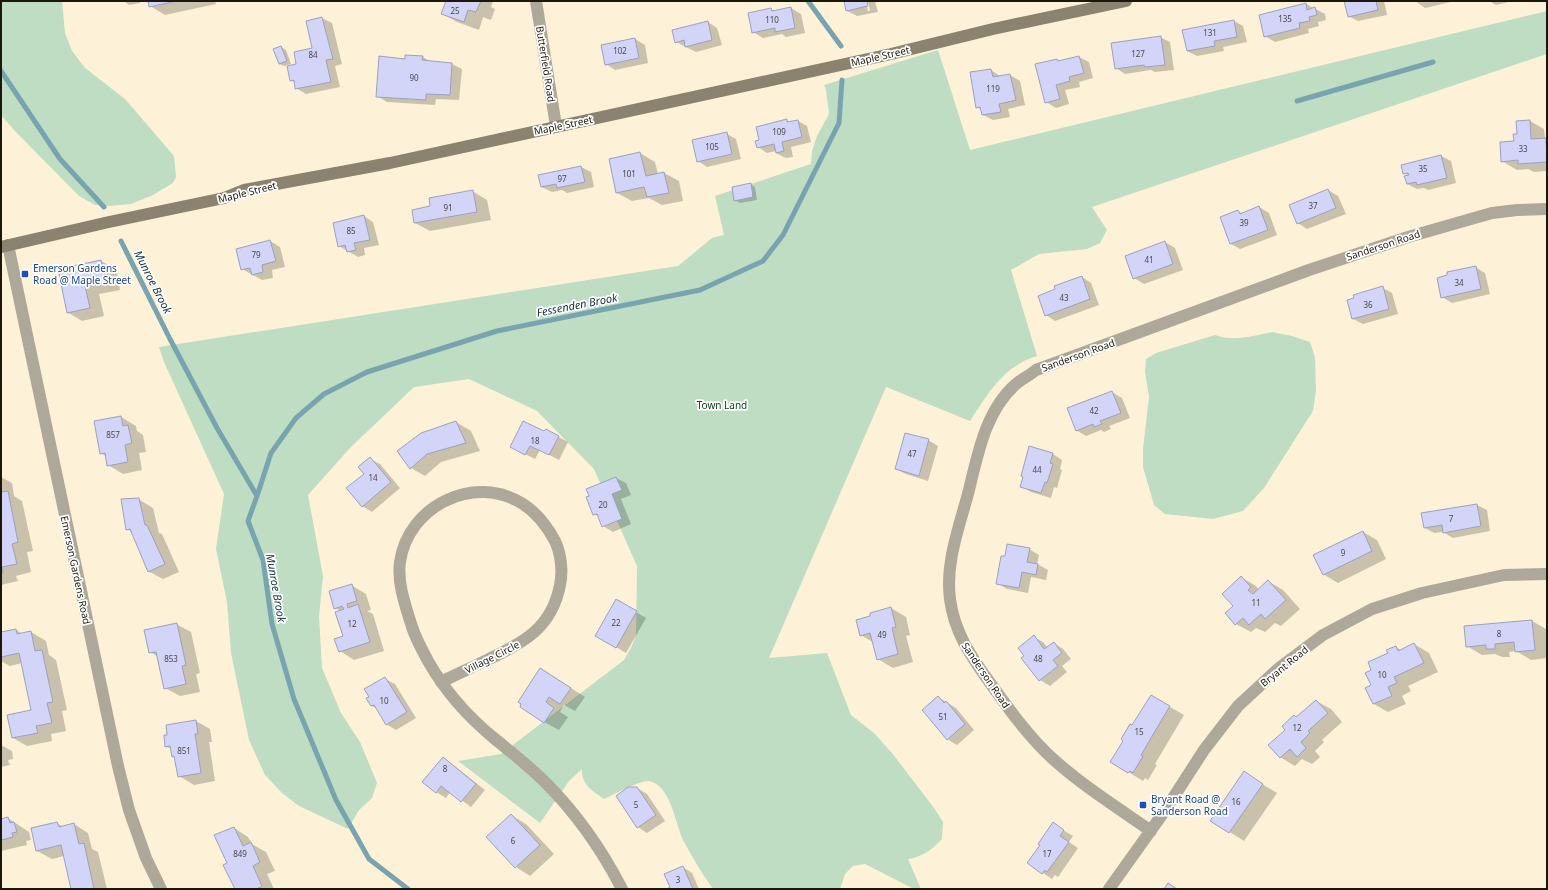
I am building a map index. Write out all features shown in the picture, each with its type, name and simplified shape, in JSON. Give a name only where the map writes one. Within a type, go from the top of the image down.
[{"type":"main road","name":"Maple Street","points":[[5,246],[224,198],[244,190],[390,163],[884,56],[993,29],[1126,1]]},
{"type":"street","name":"Butterfield Road","points":[[536,1],[556,126]]},
{"type":"street","name":"Sanderson Road","points":[[1150,831],[1073,776],[1052,759],[1032,739],[1015,718],[970,655],[961,637],[950,599],[949,579],[951,559],[979,448],[1002,399],[1016,384],[1036,370],[1309,270],[1408,237],[1492,213],[1547,209]]},
{"type":"street","name":"Emerson Gardens Road","points":[[5,246],[118,766],[129,810],[146,858],[162,889]]},
{"type":"street","name":"Village Circle","points":[[440,682],[508,650],[527,639],[540,628],[550,614],[558,598],[561,580],[561,562],[554,539],[548,528],[537,514],[522,503],[506,496],[488,492],[470,492],[452,496],[436,504],[422,516],[411,530],[404,546],[400,563],[400,580],[413,630],[440,682],[462,709],[535,773],[565,804],[601,852],[622,889]]},
{"type":"street","name":"Bryant Road","points":[[1109,889],[1204,750],[1238,706],[1279,668],[1323,635],[1372,609],[1422,593],[1504,575],[1547,574]]},
{"type":"green space","points":[[1,1],[62,1],[65,33],[72,51],[85,68],[125,99],[174,156],[176,177],[173,183],[153,195],[131,204],[109,206],[95,205],[79,196],[14,130],[1,115]]},
{"type":"green space","name":"Town Land","points":[[1547,11],[1547,54],[1092,207],[1107,230],[1100,243],[1087,249],[1039,254],[1011,270],[1037,356],[1021,363],[1004,375],[986,397],[970,421],[886,387],[769,658],[827,653],[851,715],[874,733],[892,753],[934,808],[943,822],[942,839],[927,852],[908,859],[921,889],[914,889],[865,864],[853,866],[845,874],[840,889],[713,889],[701,872],[684,842],[668,798],[657,784],[645,781],[626,788],[604,799],[585,783],[582,769],[569,781],[540,823],[458,761],[501,754],[624,660],[636,635],[637,566],[594,469],[537,411],[469,379],[414,387],[350,448],[308,495],[323,576],[319,616],[322,668],[341,713],[360,742],[377,783],[372,798],[359,810],[348,829],[299,806],[282,793],[265,775],[249,740],[231,653],[227,602],[216,549],[224,494],[164,362],[159,347],[678,266],[712,238],[724,235],[715,196],[811,164],[812,151],[817,136],[829,114],[824,85],[938,50],[970,150]]},
{"type":"green space","points":[[1272,332],[1292,336],[1310,342],[1315,357],[1316,391],[1313,411],[1264,488],[1243,511],[1213,519],[1165,514],[1154,505],[1143,467],[1143,449],[1149,397],[1145,372],[1146,359],[1156,353],[1215,335],[1236,338],[1251,337]]},
{"type":"building","points":[[148,1],[177,1],[149,7]]},
{"type":"building","points":[[446,1],[481,1],[476,12],[468,10],[464,22],[441,14]]},
{"type":"building","points":[[844,1],[867,1],[868,6],[846,11]]},
{"type":"building","points":[[1344,1],[1376,1],[1378,10],[1348,17]]},
{"type":"building","points":[[1306,3],[1307,10],[1315,7],[1317,15],[1309,17],[1310,21],[1299,23],[1300,28],[1264,37],[1259,15]]},
{"type":"building","points":[[791,7],[795,28],[775,32],[775,28],[752,33],[748,13],[771,8],[772,11]]},
{"type":"building","points":[[322,17],[333,59],[326,60],[331,82],[295,89],[294,80],[290,81],[287,66],[296,64],[294,52],[312,48],[306,21]]},
{"type":"building","points":[[1234,20],[1237,37],[1214,41],[1215,46],[1187,51],[1182,30]]},
{"type":"building","points":[[708,21],[712,40],[685,47],[684,40],[675,43],[672,30]]},
{"type":"building","points":[[1161,36],[1165,65],[1145,67],[1144,65],[1115,69],[1111,43]]},
{"type":"building","points":[[635,38],[639,58],[605,65],[601,45]]},
{"type":"building","points":[[281,46],[287,61],[279,64],[273,49]]},
{"type":"building","points":[[405,55],[423,56],[422,60],[452,63],[450,95],[426,94],[426,100],[376,97],[379,56],[405,59]]},
{"type":"building","points":[[1079,56],[1084,73],[1069,77],[1070,81],[1056,85],[1060,99],[1045,103],[1035,64]]},
{"type":"building","points":[[991,69],[993,77],[1010,74],[1016,100],[999,104],[1001,112],[982,115],[980,107],[976,108],[970,72]]},
{"type":"building","points":[[787,119],[787,122],[798,120],[802,137],[782,142],[784,151],[776,153],[774,144],[757,148],[755,141],[759,140],[756,127]]},
{"type":"building","points":[[1530,120],[1531,139],[1546,138],[1547,162],[1518,164],[1518,160],[1501,162],[1500,142],[1514,141],[1513,134],[1517,134],[1516,121]]},
{"type":"building","points":[[727,132],[732,154],[697,162],[692,140]]},
{"type":"building","points":[[640,152],[646,176],[664,172],[669,193],[647,197],[644,187],[616,193],[609,159]]},
{"type":"building","points":[[1441,155],[1447,178],[1417,185],[1416,182],[1407,184],[1404,176],[1409,175],[1408,173],[1403,174],[1401,165]]},
{"type":"building","points":[[581,166],[585,182],[557,188],[556,184],[541,187],[538,175]]},
{"type":"building","points":[[751,183],[753,197],[734,201],[732,187]]},
{"type":"building","points":[[1328,189],[1336,208],[1297,224],[1289,205]]},
{"type":"building","points":[[473,190],[477,212],[414,223],[412,210],[430,206],[429,198]]},
{"type":"building","points":[[1259,206],[1268,230],[1230,244],[1220,217],[1238,210],[1240,214]]},
{"type":"building","points":[[364,215],[370,240],[354,243],[356,250],[347,252],[345,245],[338,247],[333,223]]},
{"type":"building","points":[[270,240],[276,261],[262,265],[263,272],[252,275],[250,268],[241,270],[236,249]]},
{"type":"building","points":[[1165,241],[1173,264],[1133,279],[1125,256]]},
{"type":"building","points":[[101,260],[106,282],[85,286],[90,308],[67,313],[58,269]]},
{"type":"building","points":[[1476,266],[1481,289],[1441,298],[1437,278],[1447,275],[1447,272]]},
{"type":"building","points":[[1082,276],[1090,299],[1045,316],[1038,296],[1055,289],[1054,286]]},
{"type":"building","points":[[1383,286],[1389,309],[1352,319],[1347,300],[1354,298],[1353,295]]},
{"type":"building","points":[[1112,391],[1121,413],[1100,421],[1102,424],[1094,427],[1093,424],[1076,431],[1067,408]]},
{"type":"building","points":[[121,416],[123,426],[128,425],[132,443],[125,445],[128,462],[107,466],[105,453],[100,454],[94,421]]},
{"type":"building","points":[[456,421],[466,443],[427,454],[410,469],[397,451],[421,433]]},
{"type":"building","points":[[523,421],[544,431],[546,429],[559,436],[549,455],[530,446],[525,455],[510,447]]},
{"type":"building","points":[[905,433],[929,439],[919,476],[895,469]]},
{"type":"building","points":[[1029,446],[1053,453],[1050,463],[1053,464],[1047,483],[1045,482],[1041,493],[1020,487],[1023,477],[1021,476]]},
{"type":"building","points":[[370,457],[391,482],[362,507],[346,488],[364,474],[358,467]]},
{"type":"building","points":[[616,477],[622,490],[612,494],[622,519],[602,527],[597,514],[593,515],[586,497],[589,496],[586,489]]},
{"type":"building","points":[[8,491],[18,542],[12,544],[17,564],[2,567],[3,573],[1,574],[1,492]]},
{"type":"building","points":[[139,498],[145,525],[147,525],[165,564],[148,572],[130,529],[126,530],[121,499]]},
{"type":"building","points":[[1477,504],[1481,526],[1443,533],[1442,525],[1424,528],[1421,513]]},
{"type":"building","points":[[1363,531],[1372,551],[1323,575],[1313,555]]},
{"type":"building","points":[[1007,544],[1030,548],[1027,562],[1038,564],[1036,575],[1022,572],[1019,588],[996,584],[1001,556],[1005,556]]},
{"type":"building","points":[[1241,576],[1251,587],[1248,590],[1253,594],[1268,580],[1286,600],[1265,619],[1261,614],[1249,625],[1243,618],[1235,625],[1225,613],[1233,606],[1222,594]]},
{"type":"building","points":[[352,584],[357,601],[347,604],[348,608],[358,604],[370,642],[339,652],[334,639],[343,636],[335,612],[344,609],[342,606],[334,609],[329,591]]},
{"type":"building","points":[[616,599],[637,611],[616,648],[595,636]]},
{"type":"building","points":[[891,607],[896,627],[892,628],[898,654],[877,660],[870,633],[860,636],[856,620],[870,616],[870,613]]},
{"type":"building","points":[[1532,620],[1535,650],[1515,652],[1514,642],[1495,644],[1495,649],[1486,649],[1486,645],[1466,647],[1464,626]]},
{"type":"building","points":[[177,623],[186,665],[182,666],[186,684],[164,689],[156,652],[149,653],[144,630]]},
{"type":"building","points":[[16,629],[17,634],[31,631],[35,651],[42,650],[53,702],[47,703],[52,723],[36,726],[38,733],[12,738],[7,715],[31,710],[19,653],[1,657],[1,632]]},
{"type":"building","points":[[1034,635],[1044,649],[1054,642],[1062,653],[1053,660],[1058,666],[1039,681],[1021,658],[1024,656],[1018,648]]},
{"type":"building","points":[[1414,643],[1424,663],[1394,677],[1397,683],[1388,687],[1392,696],[1373,704],[1365,688],[1371,685],[1365,673],[1371,670],[1368,662],[1388,653],[1386,650],[1396,646],[1398,651]]},
{"type":"building","points":[[540,668],[571,688],[560,704],[549,697],[546,702],[554,708],[544,723],[520,707],[521,704],[518,702]]},
{"type":"building","points":[[385,677],[407,712],[386,725],[374,705],[371,706],[366,698],[369,697],[364,689]]},
{"type":"building","points":[[1151,695],[1170,706],[1141,755],[1143,756],[1133,773],[1130,771],[1128,773],[1110,762],[1123,741],[1121,739],[1130,724],[1132,725]]},
{"type":"building","points":[[938,696],[944,703],[946,701],[965,724],[947,740],[922,710]]},
{"type":"building","points":[[1316,700],[1328,713],[1308,731],[1310,733],[1301,742],[1306,748],[1297,757],[1290,749],[1280,758],[1268,745],[1285,730],[1282,726],[1294,715],[1296,717]]},
{"type":"building","points":[[196,720],[198,734],[195,734],[201,773],[178,777],[174,756],[172,757],[170,746],[165,747],[164,735],[167,735],[166,725]]},
{"type":"building","points":[[443,757],[476,784],[461,802],[441,786],[436,793],[422,782]]},
{"type":"building","points":[[1244,771],[1263,784],[1229,833],[1210,821]]},
{"type":"building","points":[[628,787],[637,787],[656,815],[637,828],[616,796]]},
{"type":"building","points":[[511,814],[540,845],[515,868],[486,837]]},
{"type":"building","points":[[8,817],[10,823],[14,822],[17,832],[12,833],[13,837],[1,840],[1,819]]},
{"type":"building","points":[[57,822],[59,827],[74,823],[79,844],[84,843],[94,889],[71,889],[61,845],[36,851],[31,828]]},
{"type":"building","points":[[1053,822],[1064,830],[1060,836],[1069,842],[1047,872],[1045,870],[1042,874],[1027,863],[1040,845],[1038,844]]},
{"type":"building","points":[[234,827],[243,846],[251,842],[260,862],[253,866],[262,886],[257,889],[235,889],[223,865],[227,863],[214,835]]},
{"type":"building","points":[[683,866],[693,889],[667,889],[670,887],[664,874]]},
{"type":"building","points":[[1168,883],[1177,889],[1164,889]]},
{"type":"waterway","name":"Fessenden Brook","points":[[808,1],[841,46]]},
{"type":"waterway","points":[[1297,101],[1433,62]]},
{"type":"waterway","name":"Munroe Brook","points":[[1,71],[60,159],[104,207]]},
{"type":"waterway","name":"Fessenden Brook","points":[[257,496],[271,453],[296,418],[324,394],[367,372],[497,331],[700,290],[763,261],[783,235],[839,123],[842,80]]},
{"type":"waterway","name":"Munroe Brook","points":[[121,241],[217,428],[257,496],[248,521],[263,560],[272,624],[294,699],[336,800],[369,859],[408,889]]},
{"type":"place","name":"Emerson Gardens Road @ Maple Street","points":[[25,274]]},
{"type":"place","name":"Bryant Road @ Sanderson Road","points":[[1143,805]]}]
